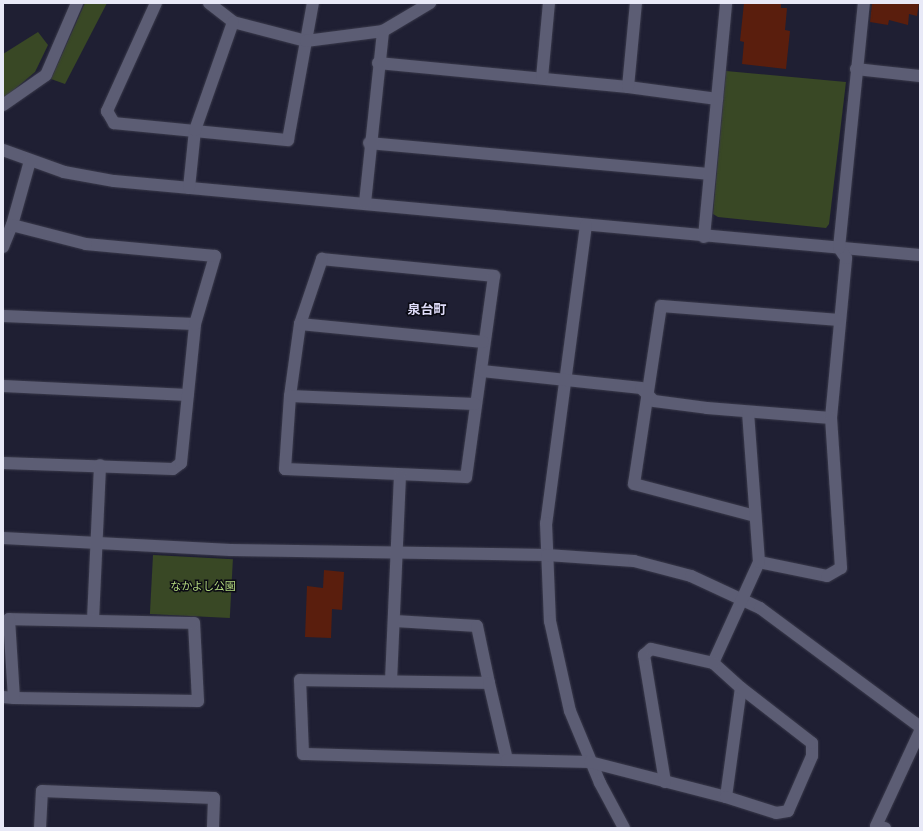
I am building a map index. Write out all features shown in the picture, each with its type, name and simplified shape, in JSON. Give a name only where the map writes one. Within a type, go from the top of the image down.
[{"type":"street","points":[[3,104],[46,74],[77,3]]},
{"type":"street","points":[[156,3],[107,111],[114,123],[288,140],[313,3]]},
{"type":"street","points":[[209,3],[233,22],[306,41],[382,31],[430,3]]},
{"type":"street","points":[[542,78],[549,3]]},
{"type":"street","points":[[628,87],[636,3]]},
{"type":"street","points":[[704,236],[708,174],[726,3]]},
{"type":"street","points":[[759,562],[827,576],[841,568],[831,418],[846,258],[839,248],[856,69],[864,3]]},
{"type":"street","points":[[189,188],[195,130],[233,22]]},
{"type":"street","points":[[365,202],[369,143],[382,31]]},
{"type":"street","points":[[378,63],[628,87],[717,99]]},
{"type":"street","points":[[856,69],[920,76]]},
{"type":"street","points":[[369,143],[708,174]]},
{"type":"street","points":[[3,150],[64,172],[114,181],[365,202],[586,225],[920,255]]},
{"type":"street","points":[[3,248],[12,225],[30,161]]},
{"type":"street","points":[[3,463],[100,465],[172,469],[181,463],[195,324],[215,256],[86,244],[12,225]]},
{"type":"street","points":[[586,225],[546,523],[550,621],[555,653],[570,711],[590,762],[624,828]]},
{"type":"street","points":[[322,259],[494,276],[483,342],[482,370],[466,477],[400,476],[285,469],[290,396],[300,324],[322,259]]},
{"type":"street","points":[[755,516],[634,484],[661,306],[839,320]]},
{"type":"street","points":[[3,316],[195,324]]},
{"type":"street","points":[[300,324],[483,342]]},
{"type":"street","points":[[482,370],[566,378],[641,388],[654,401],[748,412],[831,418]]},
{"type":"street","points":[[3,386],[188,395]]},
{"type":"street","points":[[290,396],[476,404]]},
{"type":"street","points":[[713,664],[759,562],[748,412]]},
{"type":"street","points":[[93,620],[95,542],[100,465]]},
{"type":"street","points":[[391,681],[399,552],[400,476]]},
{"type":"street","points":[[3,538],[231,550],[547,555],[634,561],[691,576],[742,598],[779,620],[920,727]]},
{"type":"street","points":[[9,619],[194,623],[198,702],[8,698],[9,619]]},
{"type":"street","points":[[395,621],[476,626],[507,760]]},
{"type":"street","points":[[489,683],[300,680],[303,754],[590,762],[665,782],[726,797],[776,813],[788,811],[812,756],[812,743],[740,688],[713,664],[651,649],[644,654],[665,782]]},
{"type":"street","points":[[726,797],[740,688]]},
{"type":"street","points":[[885,828],[876,826],[920,731]]},
{"type":"street","points":[[40,828],[42,791],[214,798],[212,828]]},
{"type":"green space","points":[[85,3],[107,3],[65,84],[51,79]]},
{"type":"green space","points":[[38,32],[48,45],[35,72],[3,99],[3,54]]},
{"type":"green space","points":[[726,71],[846,82],[829,224],[826,228],[718,217],[713,214]]},
{"type":"green space","name":"なかよし公園","points":[[153,555],[233,559],[230,618],[150,614]]},
{"type":"building","points":[[744,3],[781,3],[781,8],[787,8],[785,30],[790,31],[786,69],[742,64],[744,42],[740,41]]},
{"type":"building","points":[[872,3],[919,3],[917,16],[909,14],[908,25],[889,20],[888,25],[870,22]]},
{"type":"building","points":[[324,570],[344,572],[342,610],[332,609],[331,638],[305,637],[307,586],[323,588]]},
{"type":"district","name":"泉台町","points":[[427,310]]}]
